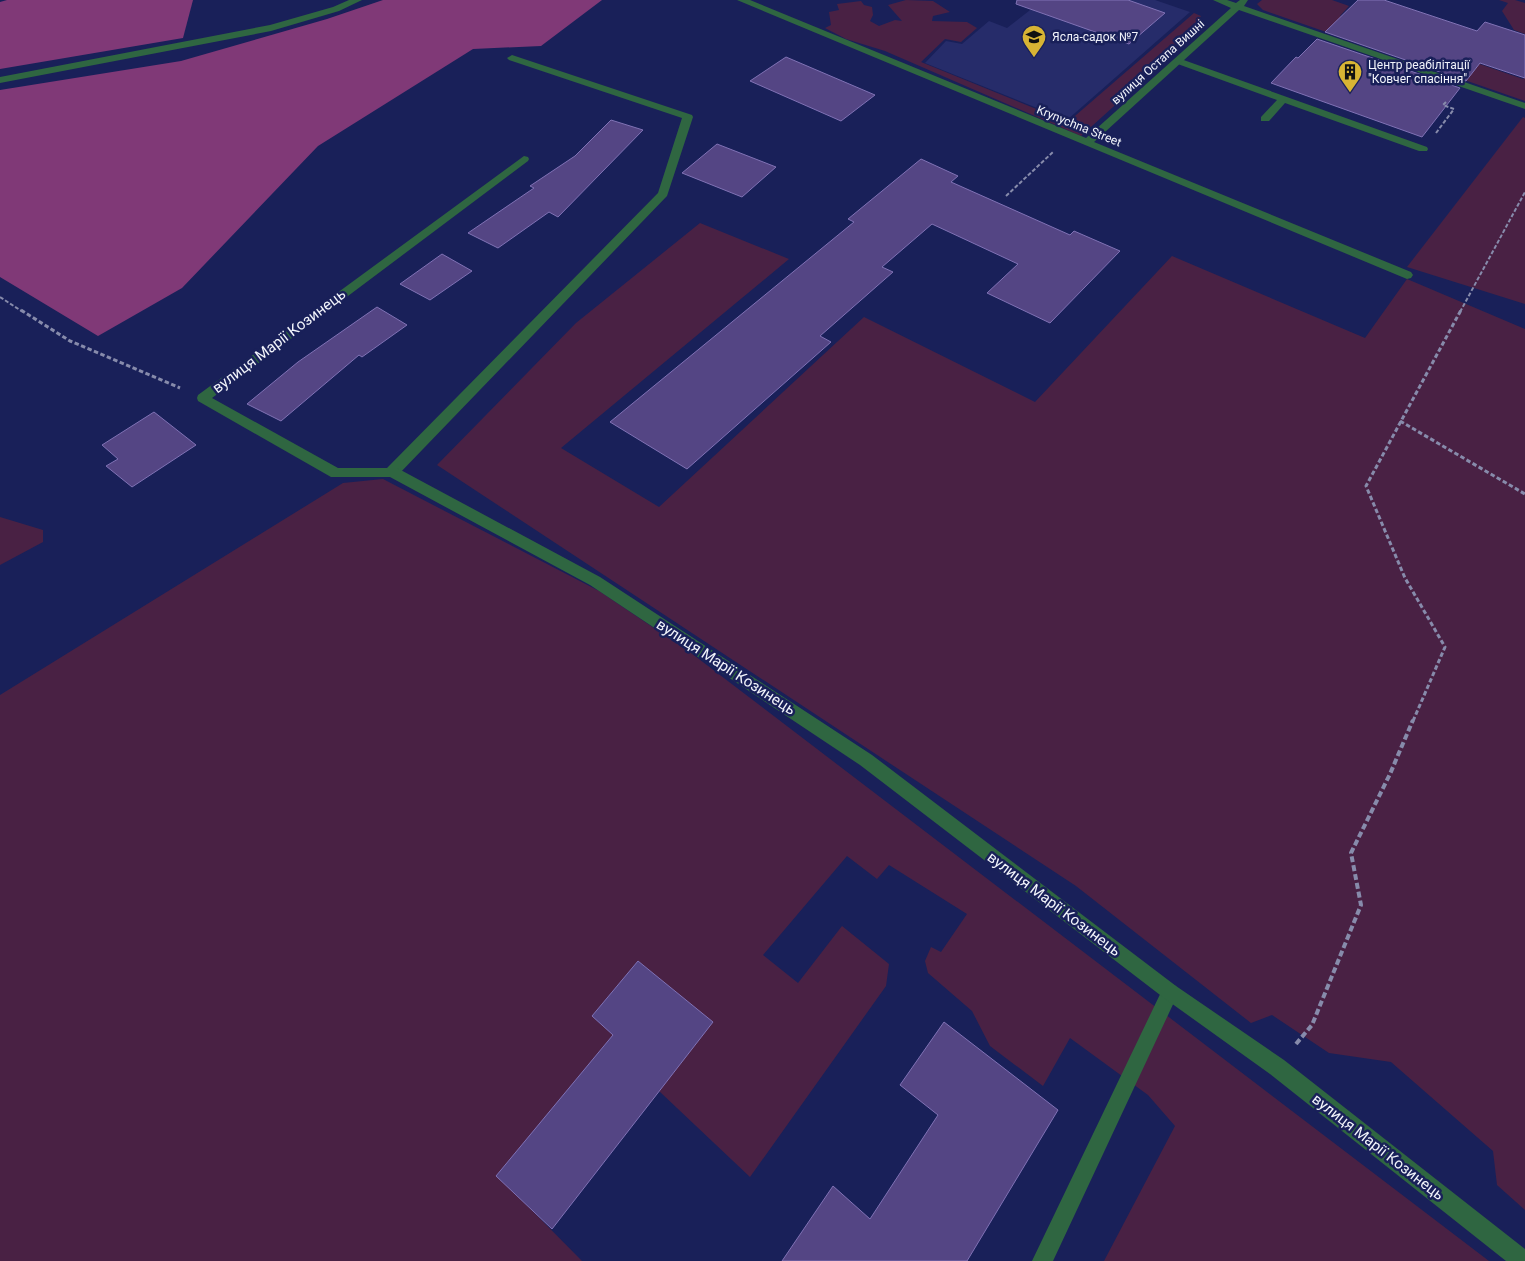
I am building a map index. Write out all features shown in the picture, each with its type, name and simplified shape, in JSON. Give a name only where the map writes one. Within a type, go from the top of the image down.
[{"type":"street","points":[[0,80],[272,28],[336,9],[357,0]]},
{"type":"street","name":"Krynychna Street","points":[[742,0],[1407,275]]},
{"type":"street","points":[[1218,0],[1242,4],[1525,106]]},
{"type":"street","name":"вулиця Остапа Вишні","points":[[1087,143],[1242,4]]},
{"type":"street","points":[[392,472],[663,194],[688,117],[512,58]]},
{"type":"street","points":[[1178,60],[1423,149]]},
{"type":"street","points":[[1265,119],[1283,99]]},
{"type":"street","name":"вулиця Марії Козинець","points":[[524,159],[203,398],[336,473],[392,472],[595,582],[866,760],[1170,992],[1276,1068],[1524,1261]]},
{"type":"street","points":[[1042,1261],[1170,992]]},
{"type":"path","points":[[1423,149],[1454,109],[1443,105],[1461,84]]},
{"type":"path","points":[[1006,196],[1070,136]]},
{"type":"path","points":[[1276,1068],[1312,1025],[1360,905],[1351,853],[1390,774],[1444,647],[1405,578],[1366,486],[1525,192]]},
{"type":"path","points":[[0,297],[70,341],[203,398]]},
{"type":"path","points":[[1400,421],[1525,494]]},
{"type":"shaded area","points":[[7,0],[193,0],[183,38],[0,69],[0,2]]},
{"type":"shaded area","points":[[383,0],[602,0],[541,46],[473,49],[318,146],[182,288],[98,336],[0,277],[0,90],[181,61],[327,19]]},
{"type":"shaded area","points":[[906,0],[933,1],[950,12],[933,16],[932,21],[967,22],[977,28],[961,42],[945,39],[921,62],[1068,122],[1194,13],[1201,16],[1196,25],[1197,31],[1081,136],[885,51],[846,39],[825,28],[831,25],[829,12],[839,10],[837,4],[861,1],[864,5],[872,7],[873,15],[870,21],[879,26],[895,20],[902,21],[888,5]]},
{"type":"shaded area","name":"Ясла-садок №7","points":[[1043,0],[1155,0],[1190,12],[1067,120],[925,63],[946,41],[962,44],[989,21],[1007,28]]},
{"type":"shaded area","points":[[1262,0],[1332,0],[1349,6],[1340,16],[1523,79],[1525,77],[1525,101],[1263,10],[1257,4]]},
{"type":"shaded area","points":[[1499,0],[1515,0],[1525,3],[1525,34],[1514,30],[1502,11],[1508,3]]},
{"type":"shaded area","points":[[1523,117],[1525,118],[1525,304],[1407,267]]},
{"type":"shaded area","points":[[700,223],[789,259],[561,448],[659,507],[864,317],[1035,402],[1172,256],[1365,338],[1407,279],[1525,329],[1525,1210],[1497,1185],[1493,1151],[1391,1062],[1329,1053],[1272,1015],[1251,1023],[1076,886],[437,465],[576,323]]},
{"type":"shaded area","points":[[383,479],[599,591],[691,653],[1489,1261],[1104,1261],[1175,1126],[1148,1095],[1070,1038],[1043,1086],[990,1046],[972,1011],[928,973],[925,961],[931,947],[941,952],[967,914],[889,865],[877,879],[847,856],[763,955],[798,983],[842,926],[889,964],[886,986],[750,1177],[659,1091],[712,1022],[638,961],[592,1016],[613,1035],[497,1175],[582,1261],[0,1261],[0,695],[343,483]]},
{"type":"shaded area","points":[[0,517],[43,530],[43,542],[0,565]]},
{"type":"building","points":[[1017,0],[1128,0],[1165,13],[1129,44],[1016,4]]},
{"type":"building","points":[[1358,0],[1384,0],[1477,31],[1485,22],[1525,35],[1525,78],[1480,63],[1466,81],[1325,32]]},
{"type":"building","points":[[1317,39],[1460,88],[1422,137],[1271,83],[1296,57],[1298,58]]},
{"type":"building","points":[[786,57],[875,95],[841,121],[750,81]]},
{"type":"building","points":[[611,120],[643,130],[558,217],[549,212],[498,248],[468,233],[534,188],[530,186],[575,156]]},
{"type":"building","points":[[717,144],[776,167],[742,197],[682,173]]},
{"type":"building","points":[[921,159],[958,176],[951,182],[1070,235],[1074,231],[1120,251],[1050,323],[987,293],[1018,264],[932,224],[882,267],[893,272],[820,336],[831,342],[687,469],[610,422],[854,222],[848,219]]},
{"type":"building","points":[[442,254],[472,271],[430,300],[400,284]]},
{"type":"building","points":[[377,307],[407,325],[362,357],[359,355],[281,421],[247,404],[298,362]]},
{"type":"building","points":[[154,412],[196,445],[132,487],[106,466],[118,459],[102,445]]},
{"type":"building","points":[[638,961],[713,1022],[552,1229],[496,1176],[613,1035],[592,1016]]},
{"type":"building","points":[[944,1022],[1058,1110],[967,1261],[782,1261],[833,1186],[870,1219],[938,1115],[900,1085]]},
{"type":"place","name":"Ясла-садок №7","points":[[1034,58]]},
{"type":"place","name":"Центр реабілітації \"Ковчег спасіння\"","points":[[1350,93]]}]
